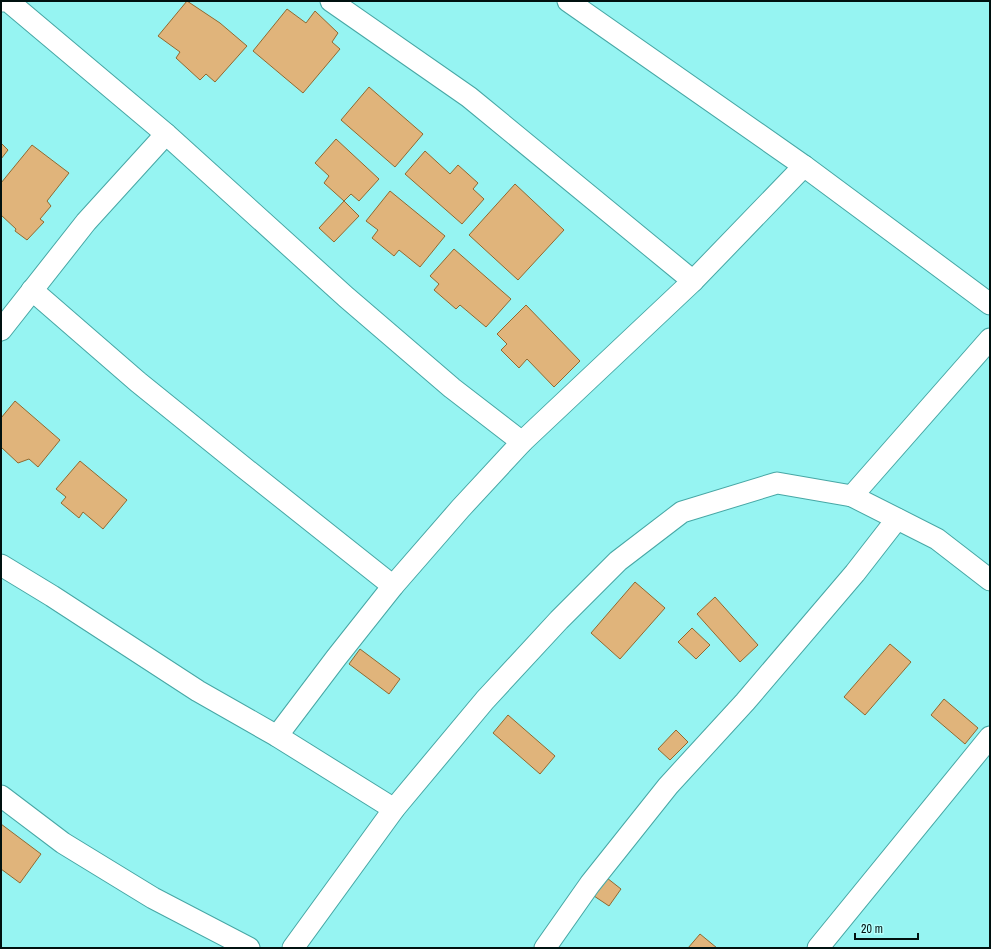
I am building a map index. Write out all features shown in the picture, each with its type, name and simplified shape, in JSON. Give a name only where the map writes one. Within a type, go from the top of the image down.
[{"type":"street","points":[[1,1],[8,1],[166,134],[346,297],[452,388],[522,442]]},
{"type":"street","points":[[331,1],[469,97],[693,281]]},
{"type":"street","points":[[568,1],[804,166],[990,304]]},
{"type":"street","points":[[1,330],[86,222],[166,134]]},
{"type":"street","points":[[277,736],[392,586],[460,509],[522,442],[693,281],[804,166]]},
{"type":"street","points":[[32,290],[138,382],[392,586]]},
{"type":"street","points":[[852,496],[990,339]]},
{"type":"street","points":[[293,948],[394,809],[485,700],[559,620],[618,561],[682,512],[777,483],[852,496],[936,539],[990,580]]},
{"type":"street","points":[[546,948],[590,884],[668,786],[750,696],[855,573],[897,519]]},
{"type":"street","points":[[1,565],[52,596],[198,691],[277,736],[394,809]]},
{"type":"street","points":[[818,948],[990,737]]},
{"type":"street","points":[[1,796],[63,843],[152,898],[249,948]]},
{"type":"building","points":[[187,1],[220,23],[247,46],[215,82],[206,74],[200,80],[176,58],[180,52],[158,36]]},
{"type":"building","points":[[287,9],[306,23],[315,11],[338,33],[332,42],[340,49],[303,93],[253,51]]},
{"type":"building","points":[[369,87],[423,134],[395,167],[341,120]]},
{"type":"building","points":[[336,139],[379,179],[359,201],[351,194],[344,201],[324,183],[329,176],[315,163]]},
{"type":"building","points":[[1,143],[8,150],[1,159]]},
{"type":"building","points":[[32,145],[69,173],[47,201],[51,206],[40,219],[44,222],[27,240],[15,231],[16,229],[1,215],[1,183]]},
{"type":"building","points":[[425,151],[450,174],[458,165],[478,183],[473,189],[484,199],[462,224],[405,174]]},
{"type":"building","points":[[515,184],[564,230],[518,280],[469,235]]},
{"type":"building","points":[[390,191],[445,236],[420,267],[399,250],[394,256],[372,238],[378,230],[366,221]]},
{"type":"building","points":[[344,201],[359,216],[334,242],[319,228]]},
{"type":"building","points":[[454,249],[511,299],[486,327],[460,305],[456,309],[434,290],[439,284],[430,276]]},
{"type":"building","points":[[526,305],[580,361],[554,387],[527,359],[519,368],[501,350],[507,344],[497,334]]},
{"type":"building","points":[[15,401],[60,440],[38,467],[29,459],[18,463],[1,447],[1,418]]},
{"type":"building","points":[[80,461],[127,500],[103,529],[83,512],[79,518],[61,503],[66,497],[56,489]]},
{"type":"building","points":[[635,582],[665,608],[620,659],[591,633]]},
{"type":"building","points":[[715,597],[758,645],[740,662],[697,614]]},
{"type":"building","points":[[692,628],[710,645],[696,659],[678,642]]},
{"type":"building","points":[[890,644],[911,662],[865,715],[844,697]]},
{"type":"building","points":[[360,649],[400,679],[389,694],[349,664]]},
{"type":"building","points":[[944,699],[978,728],[965,744],[931,715]]},
{"type":"building","points":[[508,715],[555,756],[540,774],[493,733]]},
{"type":"building","points":[[676,730],[688,742],[670,760],[658,749]]},
{"type":"building","points":[[1,824],[41,854],[20,883],[1,869]]},
{"type":"building","points":[[607,878],[621,889],[609,906],[594,896]]},
{"type":"building","points":[[700,934],[717,948],[688,948]]}]
